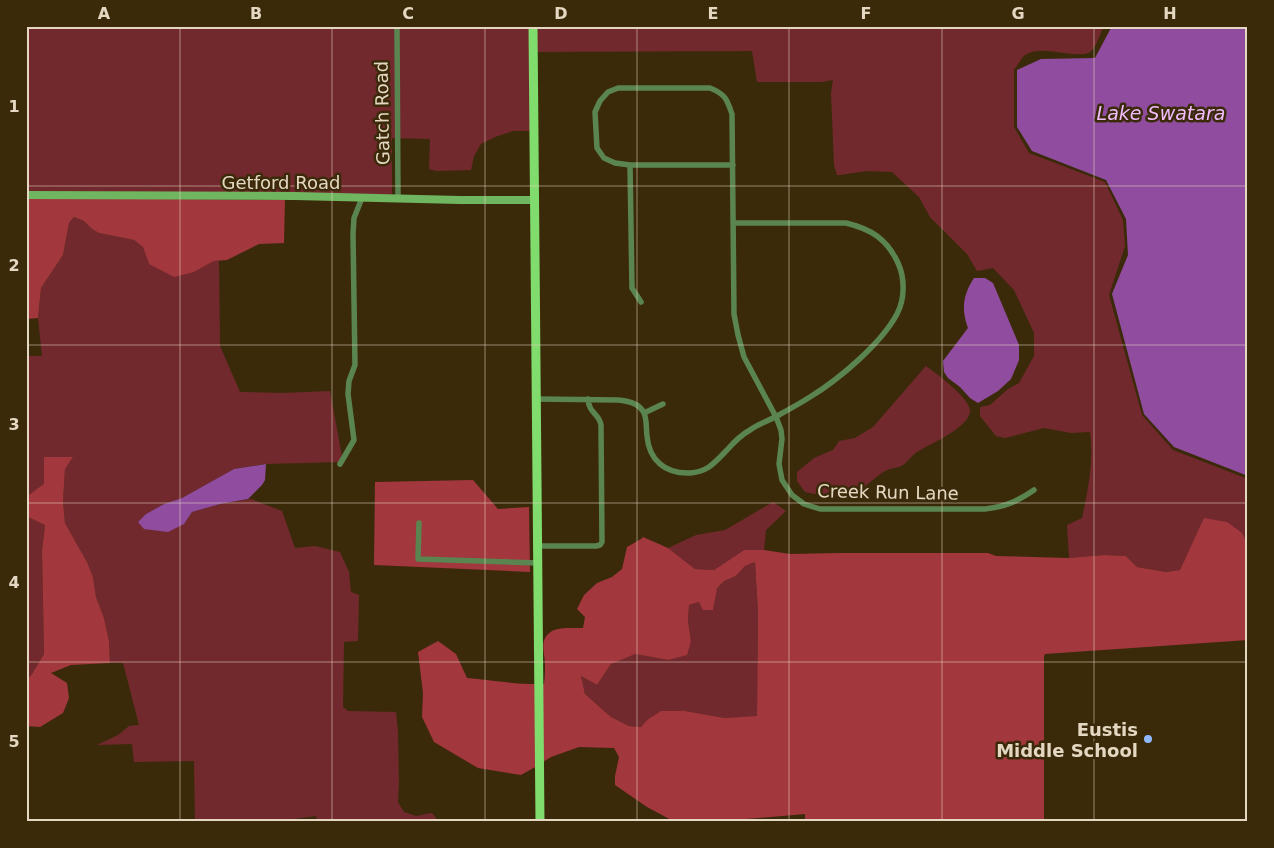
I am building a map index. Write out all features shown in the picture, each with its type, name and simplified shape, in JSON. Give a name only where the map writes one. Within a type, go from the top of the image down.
[{"type":"main road","points":[[533,26],[540,822]]},
{"type":"street","name":"Gatch Road","points":[[397,26],[398,198]]},
{"type":"street","name":"Creek Run Lane","points":[[630,165],[615,163],[604,158],[598,148],[595,112],[600,101],[608,92],[618,88],[710,88],[720,92],[728,101],[732,114],[734,314],[744,357],[781,430],[780,464],[782,480],[792,495],[804,504],[820,509],[985,509],[999,507],[1020,499],[1034,490]]},
{"type":"street","points":[[641,302],[632,288],[630,165],[733,165]]},
{"type":"street","name":"Getford Road","points":[[26,195],[295,196],[534,200]]},
{"type":"street","points":[[340,464],[354,440],[348,394],[349,380],[355,366],[353,234],[354,218],[362,198]]},
{"type":"street","points":[[537,399],[618,400],[638,406],[644,412],[650,451],[657,461],[666,469],[678,473],[692,473],[704,470],[714,464],[740,436],[811,397],[849,369],[882,336],[898,313],[902,299],[903,282],[900,267],[892,250],[863,227],[846,223],[733,223]]},
{"type":"street","points":[[538,546],[596,546],[602,542],[601,425],[599,419],[590,409],[588,399]]},
{"type":"street","points":[[644,412],[663,404]]},
{"type":"street","points":[[419,523],[418,559],[538,563]]},
{"type":"shaded area","points":[[26,26],[530,26],[531,131],[513,131],[481,144],[474,156],[471,170],[436,171],[429,169],[430,139],[392,138],[392,195],[26,191]]},
{"type":"shaded area","points":[[536,26],[1104,26],[1096,45],[1087,53],[1074,54],[1036,51],[1023,57],[1014,69],[1014,127],[1029,153],[1105,182],[1123,220],[1125,246],[1109,295],[1142,415],[1173,450],[1248,479],[1248,544],[1242,533],[1205,519],[1180,570],[1166,572],[1137,567],[1126,556],[1104,555],[1069,558],[1067,525],[1082,518],[1091,464],[1090,432],[1071,433],[1044,428],[1005,438],[996,436],[980,416],[980,407],[990,405],[1008,389],[1019,383],[1034,356],[1034,333],[1014,290],[993,268],[977,271],[967,254],[930,217],[919,197],[892,172],[867,171],[837,175],[834,165],[831,93],[833,80],[822,82],[757,82],[752,51],[536,52]]},
{"type":"shaded area","points":[[26,198],[285,200],[284,243],[259,244],[227,260],[214,261],[194,272],[174,277],[149,264],[143,247],[134,240],[99,233],[84,221],[74,217],[69,223],[63,255],[41,288],[38,318],[26,319]]},
{"type":"shaded area","points":[[74,217],[84,221],[99,233],[134,240],[143,246],[149,264],[194,272],[214,261],[219,261],[220,346],[240,392],[330,391],[343,462],[264,464],[234,469],[182,498],[164,504],[146,514],[138,522],[184,524],[192,512],[220,504],[251,499],[282,511],[295,548],[315,546],[340,552],[349,572],[351,592],[359,595],[358,641],[344,642],[343,707],[348,711],[396,712],[398,732],[398,802],[404,812],[416,816],[432,813],[439,822],[317,822],[316,816],[294,819],[293,822],[195,822],[194,761],[134,762],[132,744],[97,745],[118,735],[129,726],[139,725],[123,663],[110,663],[109,641],[104,618],[96,597],[93,577],[87,562],[65,523],[63,501],[65,468],[73,458],[44,485],[26,497],[26,356],[42,356],[38,318],[41,288],[63,255],[69,223]]},
{"type":"shaded area","points":[[926,366],[959,393],[969,406],[970,411],[964,423],[915,453],[903,465],[881,473],[854,494],[835,496],[805,492],[797,481],[797,472],[814,458],[833,450],[839,441],[855,438],[873,427]]},
{"type":"shaded area","points":[[44,457],[73,457],[65,469],[63,501],[65,523],[87,562],[93,577],[96,597],[104,618],[109,641],[110,663],[71,665],[51,673],[67,683],[69,698],[63,713],[40,727],[26,726],[26,681],[44,654],[42,551],[45,525],[26,516],[26,497],[44,484]]},
{"type":"shaded area","points":[[473,480],[498,509],[529,507],[530,572],[374,565],[375,482]]},
{"type":"shaded area","points":[[773,502],[786,511],[766,530],[764,550],[744,550],[714,570],[695,569],[668,548],[696,535],[725,530]]},
{"type":"shaded area","points":[[26,516],[45,524],[42,551],[44,654],[26,681],[28,560],[26,560]]},
{"type":"shaded area","points":[[1204,518],[1227,522],[1242,533],[1248,544],[1248,640],[1045,654],[1044,822],[805,822],[805,814],[711,822],[675,822],[647,807],[615,785],[619,757],[614,748],[579,747],[551,757],[543,762],[542,684],[544,684],[545,676],[543,646],[545,638],[555,630],[583,628],[585,617],[577,609],[584,595],[597,583],[612,577],[622,569],[627,547],[643,537],[668,548],[695,569],[714,570],[744,550],[764,550],[790,554],[988,553],[996,556],[1068,558],[1104,555],[1126,556],[1137,567],[1166,572],[1180,570]],"holes":[[[755,562],[758,612],[757,716],[725,718],[685,711],[661,711],[647,720],[641,727],[629,726],[611,717],[585,694],[581,676],[597,685],[611,664],[635,654],[668,660],[687,655],[691,641],[688,621],[689,605],[699,602],[703,610],[713,610],[717,588],[724,581],[736,576],[745,566]]]},
{"type":"shaded area","points":[[755,562],[758,612],[757,717],[725,718],[685,711],[647,720],[641,727],[629,726],[611,717],[585,694],[581,676],[597,685],[611,664],[623,657],[635,654],[668,660],[691,641],[688,621],[689,605],[699,602],[713,610],[716,588],[724,581],[736,576],[745,566]]},
{"type":"shaded area","points":[[438,641],[456,654],[467,678],[536,684],[537,766],[521,775],[478,768],[434,742],[422,717],[423,693],[418,652]]},
{"type":"water","name":"Lake Swatara","points":[[1112,26],[1248,26],[1248,476],[1174,447],[1144,414],[1112,294],[1128,255],[1126,219],[1106,180],[1032,151],[1017,127],[1017,70],[1041,59],[1095,58]]},
{"type":"water","points":[[974,278],[985,278],[993,283],[1019,345],[1019,360],[1011,379],[998,391],[978,403],[948,378],[944,372],[943,361],[968,328],[964,315],[964,302],[967,290]]},
{"type":"water","points":[[266,464],[265,480],[248,499],[192,512],[184,524],[168,532],[144,529],[138,522],[146,514],[164,504],[182,498],[234,469]]},
{"type":"place","name":"Eustis Middle School","points":[[1148,739]]}]
